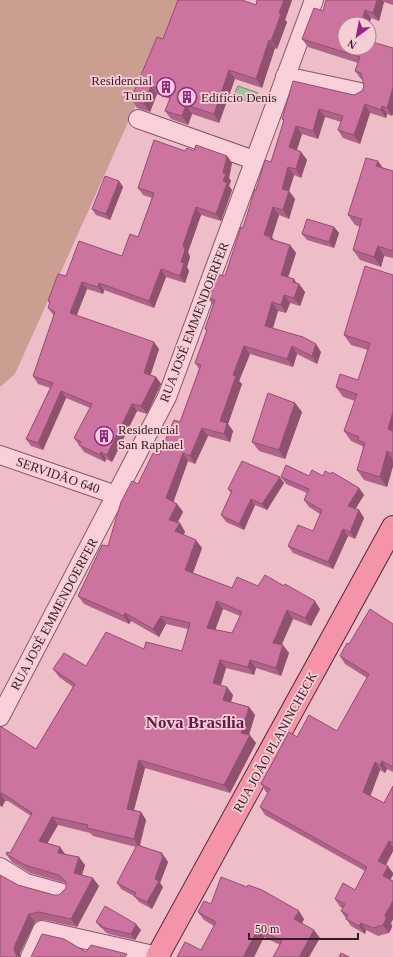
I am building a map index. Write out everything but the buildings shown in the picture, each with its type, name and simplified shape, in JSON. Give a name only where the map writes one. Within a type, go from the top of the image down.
[{"type":"main road","name":"RUA JOÃO PLANINCHECK","points":[[158,956],[393,527]]},
{"type":"street","name":"RUA JOSÉ EMMENDOERFER","points":[[0,716],[167,397],[314,0]]},
{"type":"street","points":[[285,76],[360,92]]},
{"type":"street","points":[[138,119],[254,160]]},
{"type":"street","name":"SERVIDÃO 640","points":[[0,454],[116,495]]},
{"type":"street","points":[[0,867],[26,883],[62,893]]},
{"type":"street","points":[[30,957],[42,930],[158,956]]},
{"type":"shaded area","points":[[0,0],[183,0],[15,374],[0,387]]},
{"type":"shaded area","points":[[238,86],[258,93],[254,102],[236,98],[234,95]]},
{"type":"place","name":"Residencial Turin","points":[[166,87]]},
{"type":"place","name":"Edifício Denis","points":[[187,97]]},
{"type":"place","name":"Residencial San Raphael","points":[[104,436]]},
{"type":"district","name":"Nova Brasília","points":[[195,722]]}]
